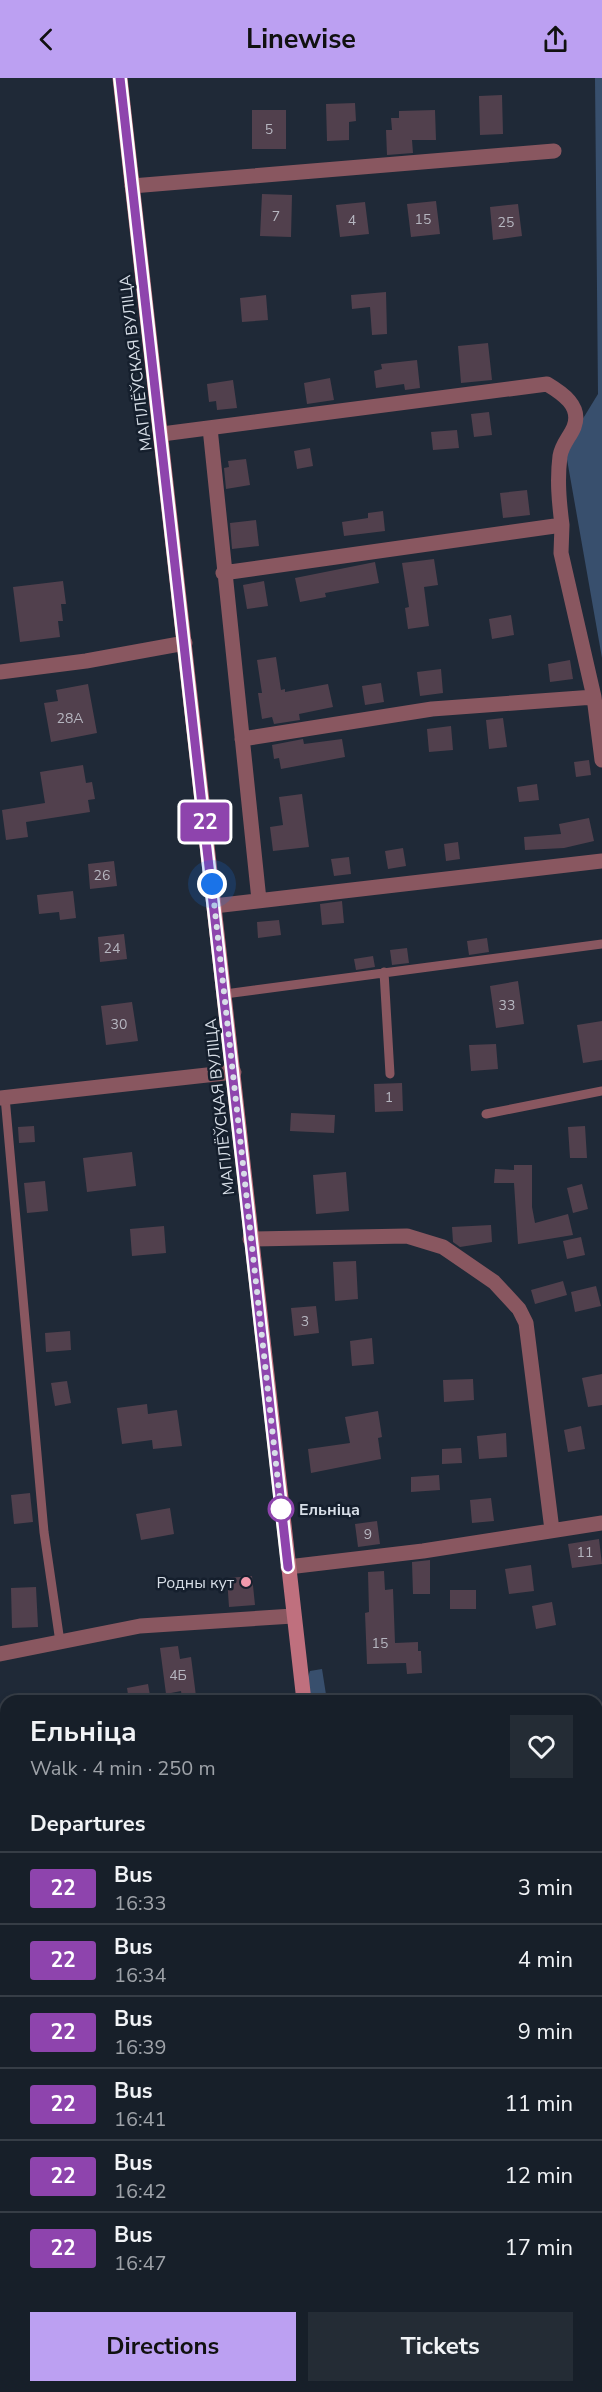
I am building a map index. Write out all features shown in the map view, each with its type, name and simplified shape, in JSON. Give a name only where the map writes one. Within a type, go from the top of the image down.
[{"type":"main road","name":"МАГІЛЁЎСКАЯ ВУЛІЦА","points":[[120,78],[303,1695]]},
{"type":"street","points":[[132,186],[554,151]]},
{"type":"street","points":[[162,434],[547,384],[569,398],[575,412],[574,426],[561,452],[558,475],[562,525],[561,553],[594,697],[602,760]]},
{"type":"street","points":[[210,428],[223,573],[259,900]]},
{"type":"street","points":[[223,573],[562,525]]},
{"type":"street","points":[[0,672],[86,661],[185,643]]},
{"type":"street","points":[[242,739],[432,710],[594,697]]},
{"type":"street","points":[[214,906],[602,861]]},
{"type":"street","points":[[3,1098],[234,1072]]},
{"type":"street","points":[[250,1239],[407,1236],[443,1247],[494,1282],[519,1309],[525,1323],[552,1530]]},
{"type":"street","points":[[288,1567],[423,1551],[602,1523]]},
{"type":"street","points":[[0,1654],[140,1626],[293,1616]]},
{"type":"lane","points":[[225,994],[602,944]]},
{"type":"lane","points":[[384,972],[390,1074]]},
{"type":"lane","points":[[486,1114],[602,1091]]},
{"type":"lane","points":[[3,1098],[44,1532],[60,1642]]},
{"type":"shaded area","points":[[595,78],[602,78],[602,658],[565,448],[598,394]]},
{"type":"shaded area","points":[[322,1669],[326,1695],[308,1695],[307,1680],[310,1671]]},
{"type":"building","points":[[502,95],[503,134],[480,135],[479,96]]},
{"type":"building","points":[[355,103],[356,121],[349,122],[349,140],[327,141],[326,104]]},
{"type":"building","points":[[252,110],[286,110],[286,149],[252,149]]},
{"type":"building","points":[[435,110],[436,140],[412,140],[413,153],[387,155],[386,130],[392,130],[391,118],[399,118],[399,111]]},
{"type":"building","points":[[262,194],[292,195],[291,237],[260,236]]},
{"type":"building","points":[[436,201],[440,234],[411,237],[407,204]]},
{"type":"building","points":[[365,202],[369,234],[340,237],[336,205]]},
{"type":"building","points":[[518,204],[522,236],[493,240],[490,207]]},
{"type":"building","points":[[386,292],[387,334],[372,335],[370,307],[352,309],[351,295]]},
{"type":"building","points":[[266,295],[268,320],[242,322],[240,298]]},
{"type":"building","points":[[488,343],[492,380],[461,383],[458,346]]},
{"type":"building","points":[[417,360],[420,388],[405,390],[404,384],[376,388],[374,371],[382,369],[381,364]]},
{"type":"building","points":[[330,378],[334,400],[307,404],[304,383]]},
{"type":"building","points":[[233,380],[237,408],[217,410],[216,401],[209,402],[207,384]]},
{"type":"building","points":[[489,412],[492,435],[474,437],[471,414]]},
{"type":"building","points":[[457,430],[459,448],[433,450],[431,432]]},
{"type":"building","points":[[310,448],[313,466],[297,469],[294,451]]},
{"type":"building","points":[[246,459],[250,485],[226,489],[224,468],[229,467],[228,461]]},
{"type":"building","points":[[527,490],[530,515],[503,518],[500,493]]},
{"type":"building","points":[[383,511],[385,531],[344,536],[342,522],[368,518],[368,513]]},
{"type":"building","points":[[256,520],[259,546],[232,549],[230,523]]},
{"type":"building","points":[[434,559],[438,585],[424,587],[429,626],[408,629],[405,608],[409,607],[402,563]]},
{"type":"building","points":[[375,562],[379,583],[325,593],[326,597],[300,602],[295,578]]},
{"type":"building","points":[[63,581],[66,604],[61,604],[63,621],[58,621],[60,637],[20,642],[13,587]]},
{"type":"building","points":[[264,581],[268,606],[247,609],[243,585]]},
{"type":"building","points":[[511,615],[514,635],[492,639],[489,619]]},
{"type":"building","points":[[276,657],[281,690],[285,689],[285,692],[328,684],[333,707],[299,714],[300,720],[274,724],[272,717],[262,719],[258,693],[262,693],[257,660]]},
{"type":"building","points":[[570,660],[573,679],[550,682],[548,664]]},
{"type":"building","points":[[441,669],[443,693],[420,696],[417,672]]},
{"type":"building","points":[[381,683],[384,702],[365,705],[362,686]]},
{"type":"building","points":[[88,684],[97,733],[51,742],[44,703],[58,701],[56,690]]},
{"type":"building","points":[[503,718],[507,747],[489,749],[486,720]]},
{"type":"building","points":[[451,726],[453,750],[429,752],[427,729]]},
{"type":"building","points":[[303,739],[304,744],[342,739],[345,757],[281,769],[279,758],[274,759],[272,745]]},
{"type":"building","points":[[589,760],[591,775],[576,777],[574,762]]},
{"type":"building","points":[[83,765],[86,783],[92,782],[95,799],[88,800],[90,812],[26,822],[28,837],[6,840],[2,810],[45,803],[40,772]]},
{"type":"building","points":[[537,784],[539,800],[519,802],[517,787]]},
{"type":"building","points":[[302,794],[309,847],[273,851],[270,827],[283,825],[279,797]]},
{"type":"building","points":[[589,818],[594,841],[564,848],[525,850],[524,837],[561,834],[559,824]]},
{"type":"building","points":[[458,842],[460,859],[446,861],[444,844]]},
{"type":"building","points":[[403,848],[406,866],[388,869],[385,851]]},
{"type":"building","points":[[349,857],[351,874],[334,876],[331,859]]},
{"type":"building","points":[[114,861],[117,886],[90,889],[88,864]]},
{"type":"building","points":[[73,891],[76,918],[60,920],[59,912],[39,914],[37,895]]},
{"type":"building","points":[[342,901],[344,923],[322,925],[320,904]]},
{"type":"building","points":[[279,920],[281,935],[258,938],[257,922]]},
{"type":"building","points":[[124,934],[127,959],[100,962],[98,937]]},
{"type":"building","points":[[487,938],[489,952],[469,955],[467,941]]},
{"type":"building","points":[[407,948],[409,963],[392,965],[390,950]]},
{"type":"building","points":[[373,956],[375,967],[356,970],[354,959]]},
{"type":"building","points":[[518,981],[524,1024],[496,1028],[490,986]]},
{"type":"building","points":[[132,1002],[138,1041],[106,1045],[101,1006]]},
{"type":"building","points":[[602,1021],[602,1060],[583,1063],[577,1025]]},
{"type":"building","points":[[496,1044],[498,1069],[471,1071],[469,1045]]},
{"type":"building","points":[[402,1083],[403,1111],[375,1112],[374,1084]]},
{"type":"building","points":[[291,1113],[335,1115],[334,1133],[290,1131]]},
{"type":"building","points":[[34,1126],[35,1142],[19,1143],[18,1127]]},
{"type":"building","points":[[585,1126],[587,1158],[570,1158],[568,1127]]},
{"type":"building","points":[[132,1152],[136,1186],[87,1192],[83,1158]]},
{"type":"building","points":[[514,1165],[532,1165],[532,1207],[535,1223],[568,1214],[573,1235],[518,1244],[514,1183],[494,1183],[495,1169],[514,1170]]},
{"type":"building","points":[[346,1172],[349,1211],[316,1214],[313,1175]]},
{"type":"building","points":[[45,1181],[48,1211],[27,1213],[24,1183]]},
{"type":"building","points":[[582,1184],[588,1209],[573,1213],[567,1188]]},
{"type":"building","points":[[491,1225],[492,1242],[460,1247],[453,1242],[452,1227]]},
{"type":"building","points":[[164,1226],[166,1253],[132,1256],[130,1229]]},
{"type":"building","points":[[581,1237],[585,1255],[567,1259],[563,1241]]},
{"type":"building","points":[[356,1261],[358,1299],[335,1301],[333,1262]]},
{"type":"building","points":[[563,1281],[567,1295],[535,1304],[531,1290]]},
{"type":"building","points":[[596,1286],[601,1306],[575,1312],[571,1292]]},
{"type":"building","points":[[316,1306],[319,1333],[294,1336],[291,1308]]},
{"type":"building","points":[[70,1331],[71,1350],[46,1352],[45,1333]]},
{"type":"building","points":[[372,1338],[374,1364],[352,1366],[350,1341]]},
{"type":"building","points":[[602,1374],[602,1405],[588,1407],[582,1378]]},
{"type":"building","points":[[473,1379],[474,1400],[444,1402],[443,1380]]},
{"type":"building","points":[[67,1381],[71,1403],[55,1406],[51,1383]]},
{"type":"building","points":[[147,1404],[148,1414],[177,1410],[182,1446],[153,1449],[152,1440],[122,1444],[117,1408]]},
{"type":"building","points":[[378,1411],[382,1437],[378,1438],[381,1459],[311,1473],[308,1449],[350,1443],[345,1417]]},
{"type":"building","points":[[581,1426],[585,1449],[568,1452],[564,1430]]},
{"type":"building","points":[[506,1433],[507,1457],[479,1459],[477,1436]]},
{"type":"building","points":[[461,1448],[462,1463],[442,1464],[442,1449]]},
{"type":"building","points":[[439,1475],[440,1490],[411,1492],[411,1477]]},
{"type":"building","points":[[30,1493],[33,1522],[14,1524],[11,1495]]},
{"type":"building","points":[[491,1498],[494,1521],[472,1523],[470,1500]]},
{"type":"building","points":[[170,1508],[174,1534],[141,1540],[136,1514]]},
{"type":"building","points":[[377,1521],[380,1544],[358,1547],[355,1524]]},
{"type":"building","points":[[599,1539],[602,1564],[572,1568],[568,1544]]},
{"type":"building","points":[[430,1560],[430,1594],[413,1594],[412,1562]]},
{"type":"building","points":[[531,1565],[534,1591],[509,1594],[505,1569]]},
{"type":"building","points":[[384,1571],[385,1590],[393,1589],[395,1643],[418,1642],[418,1651],[421,1651],[422,1673],[407,1674],[406,1663],[367,1664],[365,1613],[369,1612],[368,1572]]},
{"type":"building","points":[[252,1576],[255,1605],[229,1607],[227,1578]]},
{"type":"building","points":[[36,1587],[38,1627],[12,1628],[11,1588]]},
{"type":"building","points":[[450,1590],[476,1590],[476,1609],[450,1609]]},
{"type":"building","points":[[552,1602],[556,1625],[536,1629],[532,1606]]},
{"type":"building","points":[[178,1646],[180,1659],[191,1657],[196,1695],[182,1695],[181,1691],[166,1694],[160,1648]]},
{"type":"building","points":[[148,1684],[150,1695],[128,1695],[127,1688]]},
{"type":"bus line","name":"22","points":[[120,78],[234,1072],[250,1239],[288,1567]]},
{"type":"place","name":"Ельніца","points":[[281,1509]]},
{"type":"place","name":"Родны кут","points":[[246,1582]]},
{"type":"route","points":[[212,884],[281,1509]]}]
